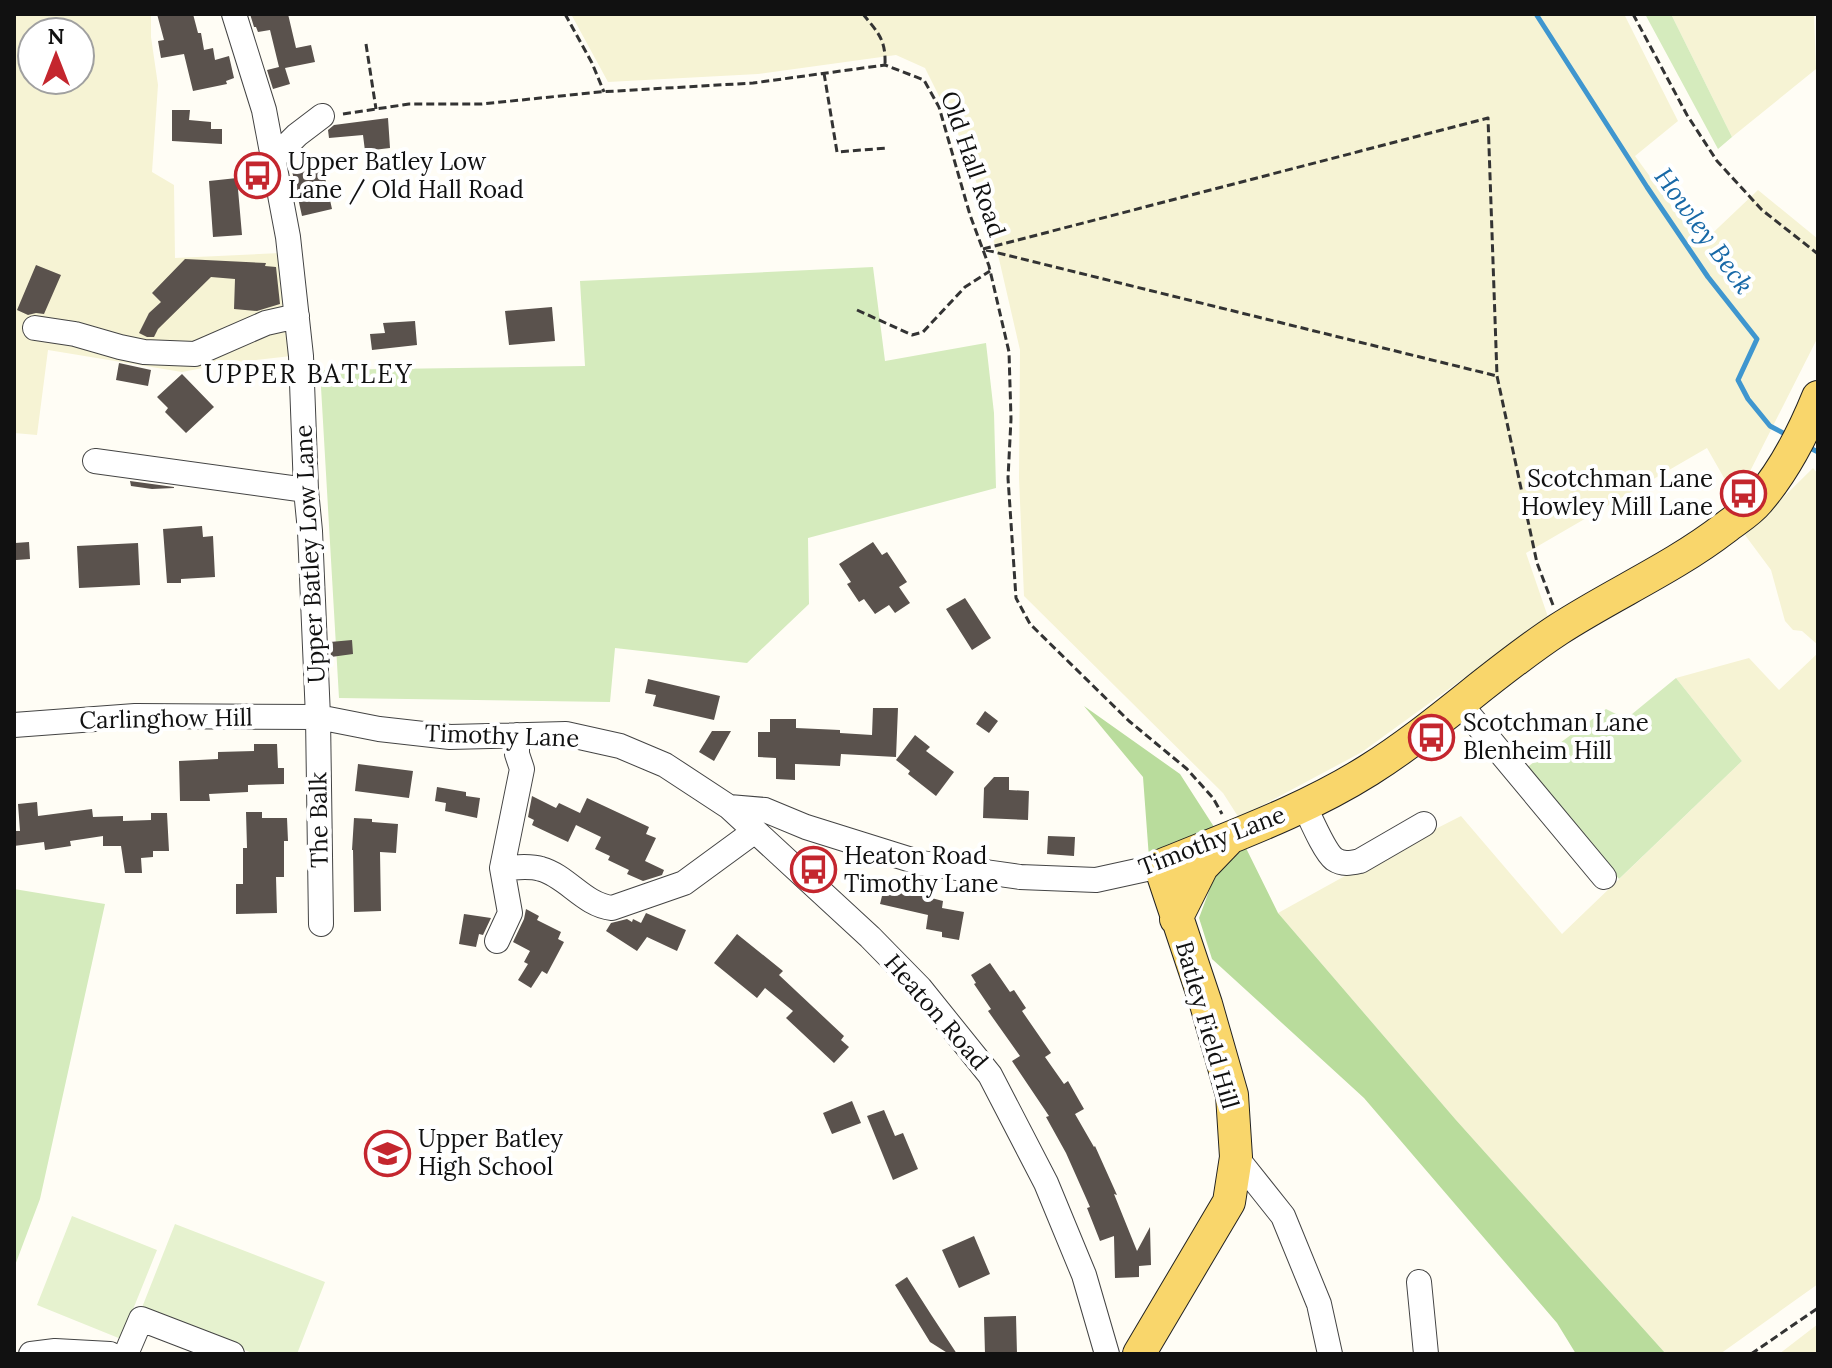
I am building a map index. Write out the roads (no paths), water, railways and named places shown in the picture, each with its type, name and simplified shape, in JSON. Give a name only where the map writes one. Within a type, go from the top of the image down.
[{"type":"main road","name":"Timothy Lane","points":[[1160,866],[1304,805],[1367,771],[1423,733],[1560,628],[1663,570],[1712,538],[1756,504],[1784,465],[1812,411]]},
{"type":"main road","points":[[1176,919],[1202,867],[1232,836]]},
{"type":"main road","name":"Batley Field Hill","points":[[1139,1354],[1229,1202],[1236,1157],[1232,1095],[1206,1004],[1160,866]]},
{"type":"street","name":"Upper Batley Low Lane","points":[[234,14],[264,110],[288,237],[301,356],[318,717]]},
{"type":"street","points":[[273,159],[322,116]]},
{"type":"street","points":[[35,328],[75,334],[144,352],[195,354],[266,323],[297,316]]},
{"type":"street","points":[[95,461],[306,490]]},
{"type":"street","points":[[1460,704],[1604,877]]},
{"type":"street","name":"Carlinghow Hill","points":[[14,725],[135,716],[318,717]]},
{"type":"street","name":"Timothy Lane","points":[[318,717],[379,729],[450,737],[566,734],[620,746],[665,765],[729,807],[765,810],[806,827],[921,863],[1020,877],[1096,880],[1160,866]]},
{"type":"street","name":"The Balk","points":[[318,717],[321,924]]},
{"type":"street","points":[[497,941],[510,913],[502,868],[522,769],[517,754],[517,735]]},
{"type":"street","points":[[1304,805],[1330,854],[1343,863],[1360,861],[1424,824]]},
{"type":"street","name":"Heaton Road","points":[[729,807],[870,937],[920,988],[990,1075],[1046,1183],[1084,1275],[1107,1354]]},
{"type":"street","points":[[502,868],[542,869],[600,907],[612,908],[684,883],[755,831]]},
{"type":"street","points":[[1236,1157],[1283,1216],[1319,1304],[1330,1354]]},
{"type":"street","points":[[1419,1282],[1426,1354]]},
{"type":"street","points":[[126,1354],[141,1319],[232,1354]]},
{"type":"street","points":[[31,1354],[55,1351],[110,1354]]},
{"type":"waterway","name":"Howley Beck","points":[[1536,14],[1708,277],[1757,339],[1738,380],[1748,399],[1770,426],[1789,436]]},
{"type":"waterway","name":"Howley Beck","points":[[1808,447],[1818,452]]},
{"type":"place","name":"Upper Batley Low Lane / Old Hall Road","points":[[257,176]]},
{"type":"place","name":"Scotchman Lane Howley Mill Lane","points":[[1744,493]]},
{"type":"place","name":"Scotchman Lane Blenheim Hill","points":[[1432,737]]},
{"type":"place","name":"Heaton Road Timothy Lane","points":[[813,870]]},
{"type":"place","name":"Upper Batley High School","points":[[387,1153]]},
{"type":"district","name":"UPPER BATLEY","points":[[309,374]]}]
